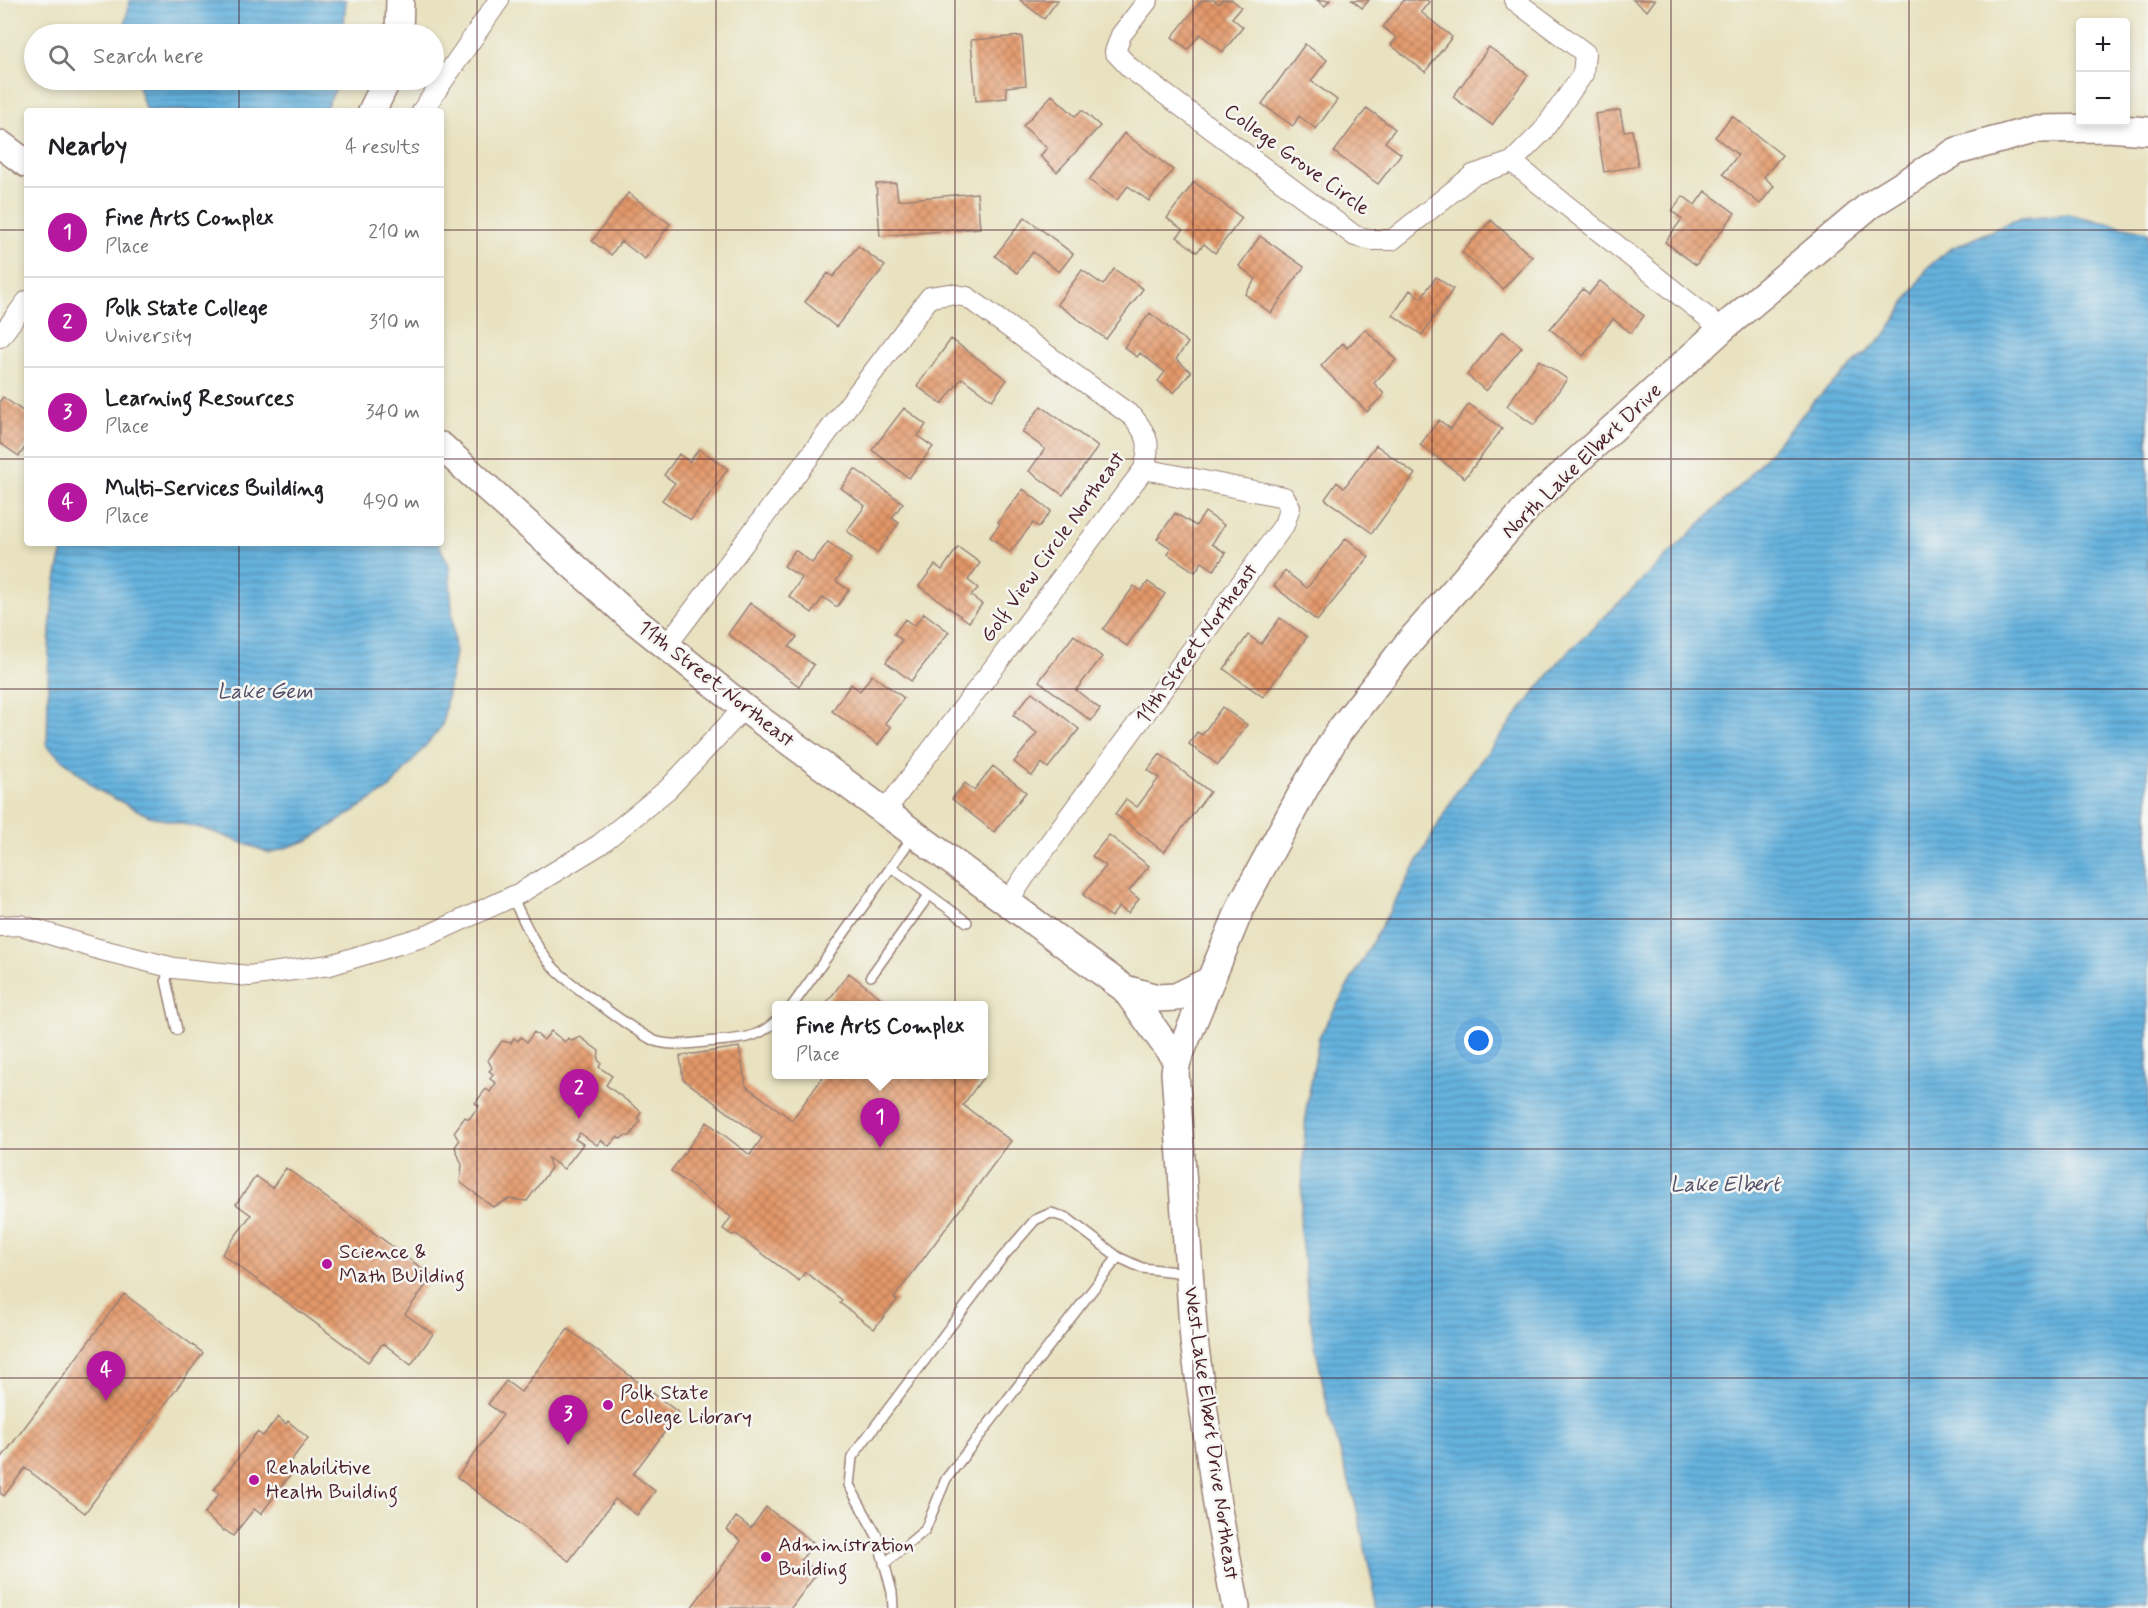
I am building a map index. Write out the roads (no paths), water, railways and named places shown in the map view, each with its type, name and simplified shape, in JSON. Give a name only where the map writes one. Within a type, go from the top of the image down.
[{"type":"street","points":[[399,24],[400,0]]},
{"type":"street","points":[[444,78],[499,0]]},
{"type":"street","name":"College Grove Circle","points":[[1148,0],[1121,35],[1115,52],[1130,68],[1355,236],[1373,240],[1392,240],[1473,175],[1512,162]]},
{"type":"street","points":[[1514,0],[1585,53],[1583,74],[1542,132],[1512,162],[1722,329]]},
{"type":"street","points":[[373,108],[382,90]]},
{"type":"street","points":[[425,108],[436,90]]},
{"type":"street","name":"North Lake Elbert Drive","points":[[1177,1061],[1243,902],[1300,796],[1338,733],[1405,647],[1532,502],[1722,329],[1870,205],[1957,151],[2037,129],[2107,128],[2148,131]]},
{"type":"street","points":[[0,144],[24,162]]},
{"type":"street","name":"Golf View Circle Northeast","points":[[667,645],[930,297],[950,294],[967,297],[1133,417],[1144,431],[1149,449],[1144,469],[885,811]]},
{"type":"street","points":[[0,337],[24,305]]},
{"type":"street","name":"11th Street Northeast","points":[[444,449],[629,616],[744,708],[1125,989],[1177,1061]]},
{"type":"street","name":"11th Street Northeast","points":[[1007,903],[1284,525],[1290,507],[1284,497],[1144,469]]},
{"type":"street","points":[[0,926],[20,925],[98,949],[169,967],[249,976],[330,965],[429,935],[512,897],[599,844],[668,789],[744,708]]},
{"type":"street","points":[[1125,989],[1157,998],[1176,997],[1209,981]]},
{"type":"street","name":"West Lake Elbert Drive Northeast","points":[[1177,1061],[1175,1072],[1197,1364],[1217,1504],[1236,1608]]},
{"type":"lane","points":[[795,1001],[916,833]]},
{"type":"lane","points":[[891,867],[967,922]]},
{"type":"lane","points":[[871,976],[929,895]]},
{"type":"lane","points":[[512,897],[536,944],[555,969],[615,1015],[655,1041],[673,1045],[749,1038],[772,1025]]},
{"type":"lane","points":[[169,967],[166,980],[177,1030]]},
{"type":"lane","points":[[893,1608],[877,1536],[849,1485],[852,1457],[1002,1258],[1035,1220],[1051,1213],[1067,1218],[1118,1257],[1142,1268],[1190,1274]]},
{"type":"lane","points":[[884,1564],[925,1530],[946,1479],[1118,1257]]},
{"type":"water","points":[[130,0],[346,0],[344,24],[125,24]]},
{"type":"water","points":[[139,90],[335,90],[326,108],[145,108]]},
{"type":"water","name":"Lake Elbert","points":[[2068,214],[2148,232],[2148,1608],[1378,1608],[1356,1506],[1329,1414],[1312,1330],[1300,1230],[1306,1110],[1319,1037],[1457,791],[1561,659],[1744,481],[1817,398],[1886,334],[1928,267],[1950,249],[2020,218]]},
{"type":"water","name":"Lake Gem","points":[[64,546],[440,546],[449,565],[455,653],[442,726],[390,788],[309,840],[270,853],[205,829],[149,816],[98,790],[47,746],[51,618]]},
{"type":"place","name":"Polk State College","points":[[579,1119]]},
{"type":"place","name":"Fine Arts Complex","points":[[880,1148]]},
{"type":"place","name":"Science & Math BUilding","points":[[327,1264]]},
{"type":"place","name":"Multi-Services Building","points":[[106,1401]]},
{"type":"place","name":"Polk State College Library","points":[[608,1405]]},
{"type":"place","name":"Learning Resources","points":[[568,1445]]},
{"type":"place","name":"Rehabilitive Health Building","points":[[254,1480]]},
{"type":"place","name":"Administration Building","points":[[766,1557]]}]
